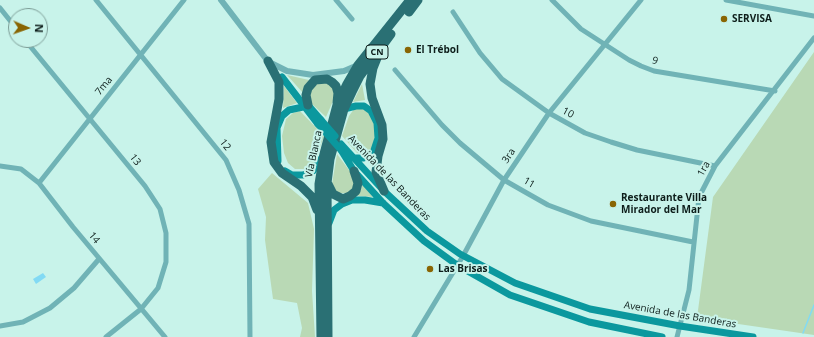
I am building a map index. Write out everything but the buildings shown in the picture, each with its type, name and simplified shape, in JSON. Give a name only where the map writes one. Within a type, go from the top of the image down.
[{"type":"highway","name":"Vía Blanca","points":[[321,337],[319,184],[324,154],[358,65],[410,0]]},
{"type":"highway","name":"Vía Blanca","points":[[328,337],[327,183],[330,159],[341,107],[360,76],[383,44],[418,0]]},
{"type":"highway","points":[[383,44],[373,68],[370,84],[372,98],[382,125],[383,139],[378,156],[376,172],[384,191]]},
{"type":"highway","points":[[268,61],[279,82],[279,99],[271,142],[274,162],[282,173],[301,186],[312,197],[319,216]]},
{"type":"highway","points":[[305,106],[308,88],[315,80],[328,79],[336,86],[341,107]]},
{"type":"highway","points":[[327,183],[334,194],[343,199],[350,196],[356,191],[358,183],[354,170]]},
{"type":"main road","name":"Avenida de las Banderas","points":[[282,77],[341,147],[355,158],[384,191],[427,232],[463,256],[515,283],[590,309],[680,326],[753,337]]},
{"type":"main road","points":[[305,106],[289,110],[282,116],[277,128],[278,161],[284,170],[292,175],[303,175],[313,171],[324,154]]},
{"type":"main road","points":[[341,107],[364,106],[371,112],[377,123],[378,138],[373,153],[364,158],[355,158]]},
{"type":"main road","name":"Avenida de las Banderas","points":[[341,147],[354,170],[383,203],[424,242],[457,265],[510,295],[588,322],[662,337]]},
{"type":"main road","points":[[327,227],[334,210],[342,204],[352,200],[365,200],[383,203]]},
{"type":"street","name":"12","points":[[96,0],[226,160],[239,190],[248,224],[250,337]]},
{"type":"street","name":"7ma","points":[[38,183],[184,0]]},
{"type":"street","name":"Avenida de las Banderas","points":[[221,0],[282,77]]},
{"type":"street","points":[[336,0],[352,19]]},
{"type":"street","name":"9","points":[[552,0],[581,29],[629,60],[654,70],[774,91]]},
{"type":"street","name":"3ra","points":[[414,337],[463,256],[504,180],[549,113],[640,0]]},
{"type":"street","points":[[726,0],[814,16]]},
{"type":"street","points":[[0,8],[8,18]]},
{"type":"street","name":"10","points":[[453,12],[480,53],[502,79],[549,113],[586,132],[610,142],[637,150],[715,166]]},
{"type":"street","name":"1ra","points":[[677,337],[689,290],[699,197],[715,166],[734,139],[774,91],[814,38]]},
{"type":"street","name":"13","points":[[31,48],[140,181],[160,209],[166,233],[166,262],[158,288],[141,309],[106,337]]},
{"type":"street","points":[[268,61],[287,71],[313,75],[344,71],[358,65]]},
{"type":"street","name":"11","points":[[396,70],[442,125],[460,143],[504,180],[548,205],[591,221],[693,242]]},
{"type":"street","name":"14","points":[[0,166],[20,168],[38,183],[99,259],[165,337]]},
{"type":"street","points":[[0,326],[23,322],[50,308],[74,288],[99,259]]},
{"type":"green space","points":[[814,52],[814,335],[697,318],[713,197]]},
{"type":"green space","points":[[287,75],[309,80],[303,93]]},
{"type":"green space","points":[[321,81],[333,86],[335,92],[326,117],[311,103],[310,96],[311,90],[315,84]]},
{"type":"green space","points":[[362,84],[365,100],[353,102]]},
{"type":"green space","points":[[284,86],[297,103],[283,108]]},
{"type":"green space","points":[[361,108],[369,113],[374,122],[375,135],[373,146],[369,153],[364,154],[357,153],[342,136],[349,116],[354,109]]},
{"type":"green space","points":[[300,111],[324,136],[316,160],[310,167],[295,169],[288,163],[284,153],[282,136],[286,119],[293,113]]},
{"type":"green space","points":[[337,154],[352,174],[355,181],[353,188],[349,193],[337,193],[332,184]]},
{"type":"green space","points":[[272,173],[308,203],[314,229],[312,291],[315,337],[300,337],[302,328],[297,303],[273,299],[265,240],[266,217],[258,189]]},
{"type":"green space","points":[[362,184],[373,197],[357,196],[361,190]]},
{"type":"water","points":[[43,273],[46,277],[36,284],[33,279]]},
{"type":"waterway","points":[[803,333],[814,305]]},
{"type":"place","name":"SERVISA","points":[[724,19]]},
{"type":"place","name":"El Trébol","points":[[408,50]]},
{"type":"place","name":"Restaurante Villa Mirador del Mar","points":[[613,204]]},
{"type":"place","name":"Las Brisas","points":[[430,269]]}]
